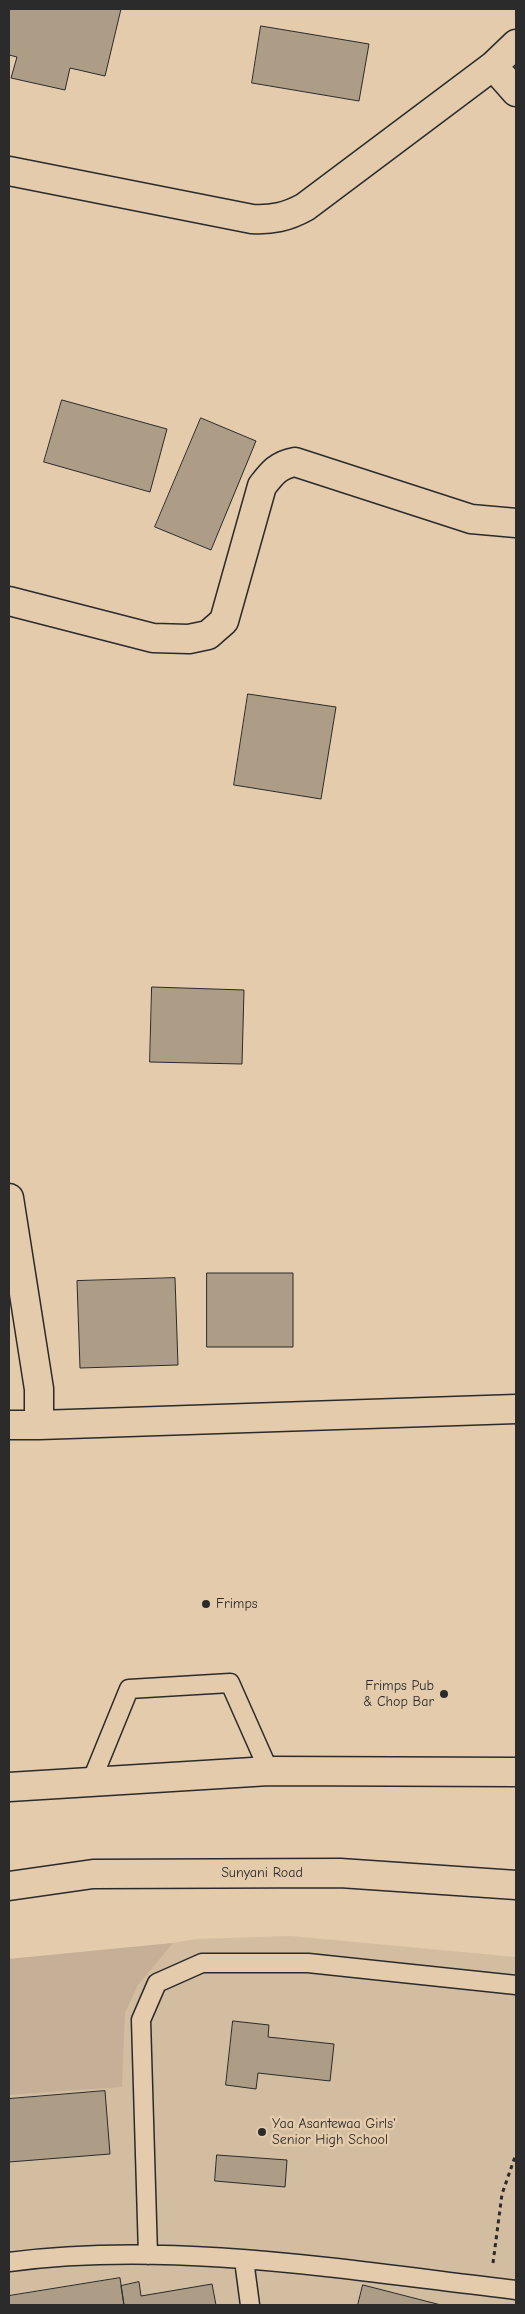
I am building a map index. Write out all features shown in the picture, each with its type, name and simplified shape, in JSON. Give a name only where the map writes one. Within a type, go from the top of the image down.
[{"type":"street","points":[[9,171],[252,219],[268,220],[289,216],[305,207],[493,66],[516,44]]},
{"type":"street","points":[[493,66],[516,92]]},
{"type":"street","points":[[9,601],[154,638],[189,639],[208,634],[224,621],[262,486],[274,470],[283,464],[294,462],[472,519],[516,524]]},
{"type":"street","points":[[9,1198],[39,1389],[39,1425]]},
{"type":"street","points":[[9,1425],[516,1409]]},
{"type":"street","points":[[9,1787],[269,1771],[516,1772]]},
{"type":"street","name":"Sunyani Road","points":[[9,1886],[93,1874],[320,1873],[516,1885]]},
{"type":"lane","points":[[91,1782],[129,1688],[230,1683],[269,1771]]},
{"type":"lane","points":[[148,2255],[141,2020],[157,1983],[202,1963],[308,1963],[516,1985]]},
{"type":"lane","points":[[9,2262],[42,2258],[148,2255],[244,2260],[315,2266],[516,2290]]},
{"type":"lane","points":[[244,2260],[250,2305]]},
{"type":"path","points":[[490,2287],[502,2194],[516,2154]]},
{"type":"shaded area","name":"Yaa Asantewaa Girls' Senior High School","points":[[291,1936],[516,1957],[516,2305],[9,2305],[9,1959],[173,1943],[196,1939]]},
{"type":"shaded area","points":[[173,1943],[138,1985],[125,2013],[122,2087],[9,2095],[9,1959]]},
{"type":"building","points":[[9,9],[121,9],[105,76],[70,68],[65,90],[11,78],[17,57],[9,55]]},
{"type":"building","points":[[261,26],[369,44],[359,101],[252,83]]},
{"type":"building","points":[[62,400],[167,429],[150,492],[44,462]]},
{"type":"building","points":[[201,418],[256,441],[211,550],[155,527]]},
{"type":"building","points":[[248,694],[336,707],[321,799],[234,785]]},
{"type":"building","points":[[152,987],[244,990],[242,1064],[150,1062]]},
{"type":"building","points":[[207,1273],[293,1273],[293,1347],[207,1347]]},
{"type":"building","points":[[175,1278],[178,1365],[80,1368],[77,1281]]},
{"type":"building","points":[[233,2021],[269,2025],[268,2037],[334,2044],[330,2081],[258,2073],[256,2089],[226,2085]]},
{"type":"building","points":[[105,2091],[110,2154],[9,2162],[9,2099]]},
{"type":"building","points":[[217,2155],[287,2160],[285,2187],[215,2181]]},
{"type":"building","points":[[120,2278],[124,2305],[9,2305],[9,2296]]},
{"type":"building","points":[[139,2282],[141,2296],[212,2284],[216,2305],[124,2305],[121,2286]]},
{"type":"building","points":[[363,2285],[441,2305],[358,2305]]},
{"type":"place","name":"Frimps","points":[[206,1604]]},
{"type":"place","name":"Frimps Pub & Chop Bar","points":[[444,1694]]},
{"type":"place","name":"Yaa Asantewaa Girls' Senior High School","points":[[262,2132]]}]
